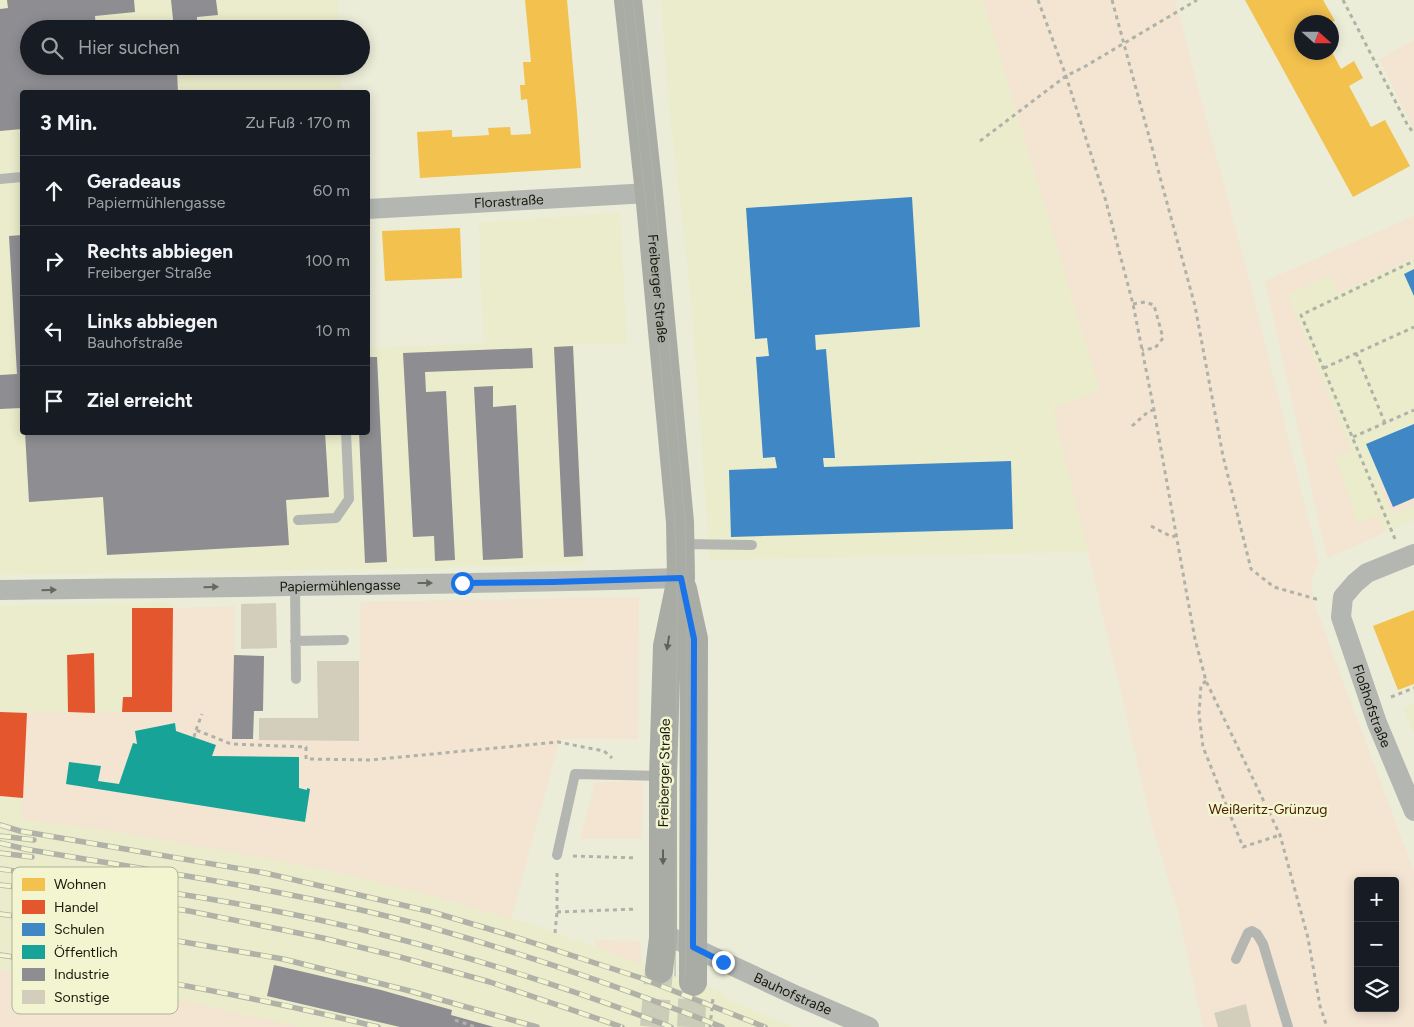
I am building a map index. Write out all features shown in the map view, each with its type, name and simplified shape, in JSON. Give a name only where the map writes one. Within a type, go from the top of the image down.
[{"type":"street","name":"Freiberger Straße","points":[[628,0],[650,193],[674,454],[680,522],[681,578],[694,639],[693,947],[703,990]]},
{"type":"street","name":"Florastraße","points":[[370,209],[650,193]]},
{"type":"street","points":[[1343,597],[1367,573],[1409,556]]},
{"type":"street","name":"Freiberger Straße","points":[[660,970],[663,938],[663,776],[667,646],[681,578]]},
{"type":"street","name":"Papiermühlengasse","points":[[0,590],[553,582],[681,578]]},
{"type":"street","name":"Floßhofstraße","points":[[1343,597],[1341,617],[1377,723],[1414,810]]},
{"type":"street","name":"Bauhofstraße","points":[[663,938],[675,939],[797,996],[869,1027]]},
{"type":"lane","points":[[0,179],[20,177]]},
{"type":"lane","points":[[298,520],[336,518],[349,499],[346,435]]},
{"type":"lane","points":[[680,544],[752,545]]},
{"type":"lane","points":[[295,585],[296,678]]},
{"type":"lane","points":[[295,640],[344,640]]},
{"type":"lane","points":[[557,855],[575,774],[663,776]]},
{"type":"lane","points":[[1236,958],[1248,933],[1252,931],[1257,934],[1263,944],[1288,1027]]},
{"type":"path","points":[[1038,0],[1066,76],[1105,198],[1133,304],[1195,639],[1206,681],[1280,835],[1308,938],[1320,1006],[1327,1027]]},
{"type":"path","points":[[1112,0],[1195,306],[1223,456],[1251,569],[1274,587],[1316,599],[1343,597]]},
{"type":"path","points":[[980,140],[1066,76],[1197,0]]},
{"type":"path","points":[[1342,0],[1414,134]]},
{"type":"path","points":[[1409,556],[1353,437],[1301,314],[1414,262]]},
{"type":"path","points":[[1133,304],[1144,302],[1154,305],[1163,338],[1155,348],[1142,350]]},
{"type":"path","points":[[1324,368],[1414,327]]},
{"type":"path","points":[[1356,353],[1385,423]]},
{"type":"path","points":[[1132,426],[1149,411],[1154,410]]},
{"type":"path","points":[[1353,437],[1414,410]]},
{"type":"path","points":[[1151,526],[1172,537],[1177,536]]},
{"type":"path","points":[[1206,681],[1201,685],[1199,700],[1204,747],[1242,847],[1280,835]]},
{"type":"path","points":[[194,737],[202,714]]},
{"type":"path","points":[[196,730],[231,744],[306,747],[306,759],[370,760],[558,742],[604,752],[612,757],[618,765],[619,774]]},
{"type":"path","points":[[555,933],[558,912],[557,855],[663,860]]},
{"type":"path","points":[[558,912],[640,909]]},
{"type":"path","points":[[703,990],[710,1027]]},
{"type":"path","points":[[455,1020],[476,1027]]},
{"type":"shaded area","points":[[0,0],[338,0],[339,20],[20,20],[20,75],[340,75],[341,90],[20,90],[20,435],[370,435],[370,348],[484,343],[479,223],[620,212],[627,344],[574,343],[585,564],[0,575]]},
{"type":"shaded area","points":[[661,0],[983,0],[1100,391],[1053,408],[1088,552],[710,560],[691,298],[667,86]]},
{"type":"shaded area","points":[[1414,216],[1414,520],[1327,558],[1265,281]]},
{"type":"shaded area","points":[[173,602],[172,712],[27,713],[21,819],[114,831],[258,856],[319,868],[442,898],[540,927],[725,994],[725,998],[793,1027],[299,1027],[178,999],[178,867],[12,867],[12,972],[0,970],[0,606]]},
{"type":"shaded area","points":[[1414,704],[1414,734],[1404,708]]},
{"type":"green space","name":"Weißeritz-Grünzug","points":[[983,0],[1175,0],[1251,287],[1319,562],[1312,581],[1313,600],[1414,872],[1414,1027],[1203,1027],[1178,911],[1151,822],[1053,408],[1100,391]]},
{"type":"green space","points":[[1414,40],[1414,130],[1379,59]]},
{"type":"green space","points":[[1414,216],[1414,258],[1339,293],[1330,275],[1288,295],[1351,450],[1336,456],[1357,523],[1379,515],[1386,532],[1327,558],[1265,281]]},
{"type":"green space","points":[[1382,482],[1393,507],[1414,498],[1414,505],[1392,515],[1378,483]]},
{"type":"green space","points":[[639,597],[638,739],[560,739],[511,919],[442,898],[319,868],[114,831],[21,819],[27,713],[172,712],[173,608],[235,606],[232,739],[359,741],[360,602]]},
{"type":"green space","points":[[595,782],[643,782],[642,839],[580,839]]},
{"type":"green space","points":[[595,940],[641,941],[641,964],[595,947]]},
{"type":"green space","points":[[0,970],[12,972],[12,1014],[178,1014],[178,999],[299,1027],[0,1027]]},
{"type":"building: Wohnen","points":[[525,0],[567,0],[581,168],[420,178],[417,132],[452,130],[452,137],[474,136],[489,135],[488,128],[510,127],[511,135],[531,134],[527,99],[521,100],[520,85],[525,85],[523,62],[531,62]]},
{"type":"building: Wohnen","points":[[1245,0],[1323,0],[1332,15],[1294,15],[1294,60],[1336,60],[1341,69],[1354,61],[1363,78],[1349,86],[1371,127],[1385,120],[1410,166],[1353,197]]},
{"type":"building: Wohnen","points":[[460,228],[462,278],[385,281],[382,231]]},
{"type":"building: Wohnen","points":[[1414,610],[1414,684],[1398,690],[1373,626]]},
{"type":"building: Handel","points":[[132,608],[173,608],[172,712],[122,712],[123,697],[132,697]]},
{"type":"building: Handel","points":[[94,653],[95,713],[68,712],[67,655]]},
{"type":"building: Handel","points":[[0,712],[27,713],[23,798],[0,796]]},
{"type":"building: Schulen","points":[[912,197],[920,327],[815,335],[816,350],[826,349],[835,458],[823,458],[824,467],[1011,461],[1013,529],[731,537],[729,470],[777,468],[775,457],[763,458],[756,357],[769,356],[767,338],[755,339],[746,208]]},
{"type":"building: Schulen","points":[[1414,269],[1414,296],[1404,274]]},
{"type":"building: Schulen","points":[[1414,424],[1414,498],[1393,507],[1366,444]]},
{"type":"building: Öffentlich","points":[[175,723],[176,731],[216,745],[212,756],[299,757],[299,788],[310,789],[305,822],[66,784],[69,762],[101,766],[98,781],[119,784],[133,743],[137,744],[135,731]]},
{"type":"building: Industrie","points":[[7,0],[134,0],[135,12],[95,16],[95,20],[20,20],[20,75],[177,75],[178,90],[20,90],[20,129],[0,131],[0,9],[8,8]]},
{"type":"building: Industrie","points":[[171,0],[216,0],[218,15],[197,17],[197,20],[173,20]]},
{"type":"building: Industrie","points":[[20,235],[20,408],[0,409],[0,375],[17,374],[9,236]]},
{"type":"building: Industrie","points":[[573,346],[583,556],[564,557],[554,347]]},
{"type":"building: Industrie","points":[[532,348],[533,368],[425,372],[426,392],[446,391],[455,560],[435,561],[434,536],[413,537],[403,353]]},
{"type":"building: Industrie","points":[[370,357],[377,357],[387,562],[365,563],[359,435],[370,435]]},
{"type":"building: Industrie","points":[[493,386],[493,407],[516,405],[523,558],[483,560],[474,387]]},
{"type":"building: Industrie","points":[[25,435],[325,435],[329,497],[286,500],[289,545],[107,555],[103,497],[29,502]]},
{"type":"building: Industrie","points":[[234,655],[264,656],[263,711],[254,711],[253,739],[232,739]]},
{"type":"building: Industrie","points":[[274,965],[381,990],[452,1010],[451,1015],[494,1027],[400,1027],[267,996]]},
{"type":"building: Sonstige","points":[[276,603],[277,648],[241,649],[241,604]]},
{"type":"building: Sonstige","points":[[317,661],[359,661],[359,741],[259,740],[259,718],[318,718]]},
{"type":"building: Sonstige","points":[[1246,1004],[1251,1027],[1218,1027],[1214,1013]]},
{"type":"tunnel","points":[[654,1027],[659,970]]},
{"type":"tunnel","points":[[691,1027],[693,982]]},
{"type":"tram line","points":[[623,0],[645,194],[675,521],[677,598],[675,976]]},
{"type":"tram line","points":[[633,0],[655,193],[685,522],[687,605],[685,980]]},
{"type":"railway","points":[[0,825],[20,831],[265,873],[432,912],[641,978],[765,1027]]},
{"type":"railway","points":[[0,836],[34,840]]},
{"type":"railway","points":[[0,843],[25,849],[134,867]]},
{"type":"railway","points":[[0,853],[32,857]]},
{"type":"railway","points":[[0,869],[12,871]]},
{"type":"railway","points":[[178,874],[329,903],[429,927],[577,973],[722,1027]]},
{"type":"railway","points":[[0,885],[12,886]]},
{"type":"railway","points":[[178,894],[317,919],[369,931],[522,975],[671,1027]]},
{"type":"railway","points":[[178,909],[323,938],[400,957],[490,982],[622,1027]]},
{"type":"railway","points":[[0,914],[12,916]]},
{"type":"railway","points":[[178,941],[283,959],[410,991],[537,1027]]},
{"type":"railway","points":[[0,955],[12,957]]},
{"type":"railway","points":[[178,984],[284,1005],[378,1027]]},
{"type":"route","points":[[462,583],[681,578],[694,639],[693,947],[723,962]]}]
